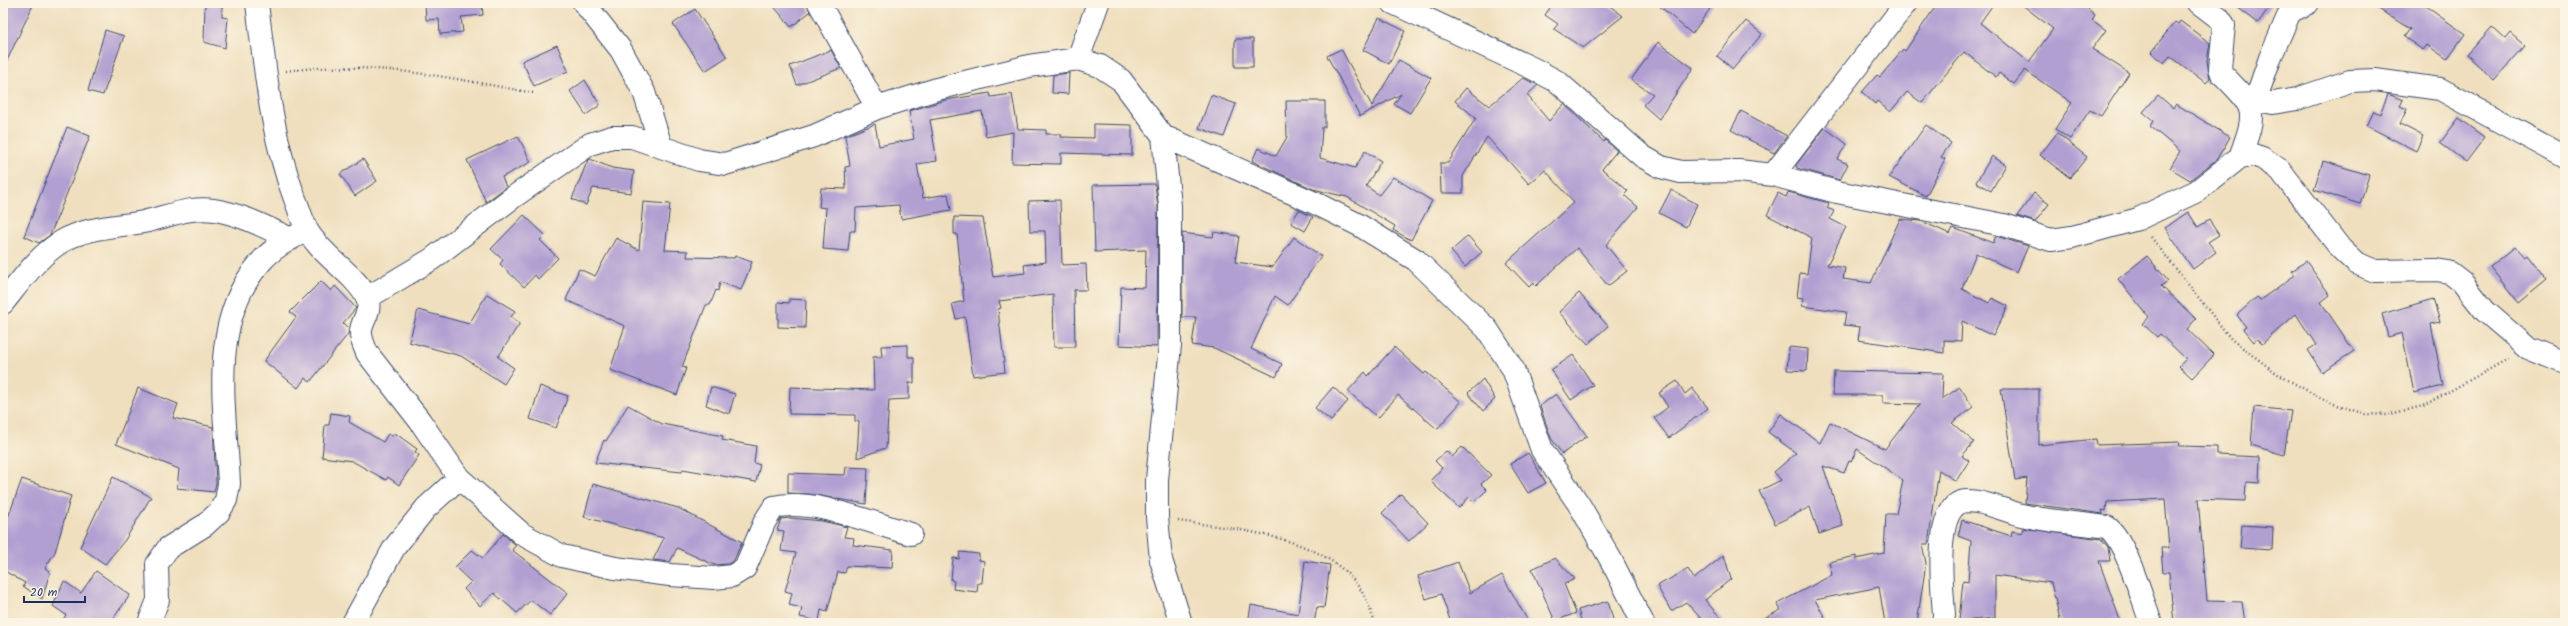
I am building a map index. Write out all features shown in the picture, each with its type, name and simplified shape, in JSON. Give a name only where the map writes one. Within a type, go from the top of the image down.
[{"type":"street","points":[[257,3],[265,74],[284,170],[299,234]]},
{"type":"street","points":[[584,3],[621,50],[644,92],[661,146]]},
{"type":"street","points":[[819,3],[877,108]]},
{"type":"street","points":[[1078,59],[1098,3]]},
{"type":"street","points":[[1392,3],[1534,68],[1558,82],[1642,156],[1661,167],[1681,172],[1739,171],[1773,174],[1837,192],[2004,225],[2051,240],[2072,237],[2138,219],[2197,191],[2240,157],[2253,155],[2262,158],[2280,170],[2341,249],[2356,263],[2375,271],[2436,270],[2450,272],[2462,282],[2485,311],[2528,348],[2565,363]]},
{"type":"street","points":[[1773,174],[1906,3]]},
{"type":"street","points":[[2199,3],[2220,19],[2224,25],[2220,68],[2222,74],[2254,104],[2273,103],[2297,99],[2350,81],[2375,80],[2440,89],[2565,157]]},
{"type":"street","points":[[2240,157],[2251,126],[2254,104],[2270,58],[2290,12],[2308,3]]},
{"type":"street","points":[[367,298],[432,259],[512,198],[590,144],[612,137],[632,137],[699,160],[725,164],[814,136],[877,108],[936,89],[1029,66],[1078,59],[1100,66],[1121,80],[1163,136],[1317,204],[1359,225],[1416,260],[1488,329],[1513,369],[1542,450],[1592,526],[1643,623]]},
{"type":"street","points":[[1163,136],[1170,206],[1170,345],[1157,480],[1157,518],[1161,560],[1181,623]]},
{"type":"street","points":[[3,303],[38,262],[60,242],[75,235],[142,222],[200,208],[235,216],[299,234],[329,258],[354,281],[367,298],[369,311],[361,329],[362,341],[367,353],[398,392],[458,478],[522,534],[555,553],[616,568],[670,575],[714,578],[732,576],[745,568],[765,521],[774,507],[787,504],[815,506],[911,534]]},
{"type":"street","points":[[149,623],[158,600],[157,564],[168,548],[205,524],[219,512],[226,500],[229,484],[223,373],[225,341],[232,314],[246,282],[260,263],[299,234]]},
{"type":"street","points":[[353,623],[394,548],[426,508],[458,478]]},
{"type":"street","points":[[1943,623],[1944,615],[1940,550],[1946,522],[1954,506],[1965,501],[1985,504],[2026,516],[2108,527],[2117,537],[2124,552],[2151,623]]},
{"type":"path","points":[[265,74],[296,70],[356,67],[457,78],[533,93]]},
{"type":"path","points":[[2138,219],[2231,339],[2279,375],[2328,402],[2358,412],[2386,415],[2423,406],[2528,348]]},
{"type":"path","points":[[1157,518],[1245,531],[1319,552],[1344,570],[1362,592],[1375,623]]},
{"type":"building","points":[[3,3],[34,3],[3,69]]},
{"type":"building","points":[[205,3],[222,3],[222,17],[228,18],[225,48],[204,42]]},
{"type":"building","points":[[425,3],[482,3],[483,15],[461,17],[463,32],[440,34],[439,19],[426,20]]},
{"type":"building","points":[[771,3],[807,3],[810,12],[791,27]]},
{"type":"building","points":[[1553,3],[1606,3],[1623,16],[1583,48],[1554,29],[1558,24],[1545,15]]},
{"type":"building","points":[[1656,3],[1714,3],[1692,34]]},
{"type":"building","points":[[1938,3],[1994,3],[1980,23],[2029,62],[2053,29],[2020,3],[2092,3],[2088,9],[2095,15],[2092,20],[2106,30],[2092,49],[2129,73],[2101,116],[2090,110],[2070,139],[2055,129],[2072,103],[2025,70],[2014,84],[1999,73],[1996,77],[1964,52],[1922,103],[1907,92],[1890,112],[1877,101],[1875,104],[1862,92],[1877,75],[1880,77],[1903,49],[1905,51]]},
{"type":"building","points":[[2232,3],[2272,3],[2258,23]]},
{"type":"building","points":[[2369,3],[2421,3],[2465,34],[2447,59],[2427,45],[2423,50],[2404,37],[2410,29]]},
{"type":"building","points":[[695,9],[727,57],[705,71],[673,24]]},
{"type":"building","points":[[1379,18],[1405,31],[1389,64],[1363,50]]},
{"type":"building","points":[[1746,21],[1762,34],[1733,69],[1717,56]]},
{"type":"building","points":[[2180,21],[2210,43],[2207,61],[2210,78],[2206,83],[2170,56],[2164,63],[2151,52],[2175,22],[2178,24]]},
{"type":"building","points":[[2492,27],[2505,39],[2510,33],[2525,46],[2494,80],[2467,55]]},
{"type":"building","points":[[105,30],[124,36],[103,95],[88,91]]},
{"type":"building","points":[[1235,39],[1253,39],[1253,67],[1235,67]]},
{"type":"building","points":[[1658,42],[1693,68],[1659,119],[1643,105],[1653,94],[1631,80]]},
{"type":"building","points":[[557,45],[568,71],[534,86],[522,61]]},
{"type":"building","points":[[1341,49],[1372,106],[1399,60],[1431,78],[1410,113],[1394,104],[1401,94],[1360,116],[1327,56]]},
{"type":"building","points":[[831,50],[841,68],[797,85],[790,66]]},
{"type":"building","points":[[1069,73],[1068,94],[1052,93],[1053,75]]},
{"type":"building","points":[[1523,78],[1538,85],[1527,95],[1549,121],[1564,104],[1604,142],[1605,140],[1617,151],[1602,169],[1628,191],[1624,195],[1638,207],[1606,245],[1627,271],[1608,286],[1577,248],[1536,286],[1533,283],[1529,287],[1506,263],[1574,202],[1545,170],[1529,184],[1487,137],[1463,176],[1463,193],[1441,193],[1440,163],[1448,163],[1476,118],[1455,101],[1466,88],[1489,106]]},
{"type":"building","points":[[585,80],[600,105],[586,115],[570,91]]},
{"type":"building","points":[[990,93],[991,97],[1012,94],[1018,129],[1046,130],[1046,134],[1061,134],[1061,137],[1094,138],[1094,124],[1132,125],[1132,155],[1061,153],[1061,164],[1012,163],[1013,132],[986,137],[982,111],[930,120],[937,161],[917,164],[923,198],[948,194],[951,210],[901,219],[899,205],[856,208],[855,231],[850,231],[848,251],[823,249],[826,208],[819,207],[821,188],[846,189],[845,167],[850,166],[845,136],[875,124],[879,146],[914,139],[909,111],[946,100]]},
{"type":"building","points":[[2388,94],[2403,100],[2400,106],[2407,109],[2400,124],[2423,136],[2416,151],[2367,126],[2374,111],[2380,114]]},
{"type":"building","points":[[1211,95],[1236,104],[1224,137],[1199,128]]},
{"type":"building","points":[[2158,95],[2173,108],[2176,104],[2230,137],[2217,159],[2190,180],[2170,168],[2180,151],[2150,126],[2154,121],[2143,112]]},
{"type":"building","points":[[1286,101],[1325,101],[1325,127],[1322,127],[1320,158],[1355,168],[1365,151],[1381,161],[1366,186],[1379,195],[1393,177],[1432,201],[1411,240],[1393,230],[1395,226],[1347,197],[1313,189],[1252,161],[1258,148],[1276,156],[1287,137]]},
{"type":"building","points":[[1741,111],[1787,136],[1774,153],[1731,130]]},
{"type":"building","points":[[2459,118],[2485,137],[2466,162],[2440,143]]},
{"type":"building","points":[[1926,125],[1951,143],[1941,157],[1945,159],[1926,196],[1889,177]]},
{"type":"building","points":[[67,127],[90,136],[50,235],[39,243],[24,236]]},
{"type":"building","points":[[1825,128],[1847,144],[1837,159],[1848,164],[1840,180],[1797,168],[1796,165]]},
{"type":"building","points":[[2057,133],[2087,157],[2070,178],[2040,155]]},
{"type":"building","points":[[518,136],[531,162],[502,177],[506,187],[486,202],[467,160]]},
{"type":"building","points":[[1992,156],[2006,165],[1991,191],[1976,182]]},
{"type":"building","points":[[363,159],[377,181],[355,196],[340,174]]},
{"type":"building","points":[[590,159],[612,168],[634,171],[631,193],[593,188],[586,205],[572,199],[587,162]]},
{"type":"building","points":[[2323,161],[2369,175],[2360,204],[2314,190]]},
{"type":"building","points":[[1155,184],[1158,207],[1157,347],[1119,345],[1121,287],[1145,288],[1146,250],[1095,252],[1093,185]]},
{"type":"building","points":[[1671,190],[1697,204],[1686,227],[1659,213]]},
{"type":"building","points":[[1788,192],[1829,203],[1827,208],[1834,211],[1830,219],[1846,227],[1827,265],[1845,268],[1843,279],[1871,283],[1900,219],[1921,221],[1950,234],[1953,228],[1993,243],[1996,236],[2028,246],[2017,272],[1976,253],[1962,289],[1989,303],[1992,298],[2008,306],[1993,336],[1962,321],[1961,341],[1944,340],[1944,353],[1858,340],[1860,327],[1844,325],[1846,312],[1802,306],[1804,298],[1797,297],[1800,273],[1807,274],[1812,238],[1767,215],[1778,193],[1786,197]]},
{"type":"building","points":[[2034,193],[2049,204],[2035,222],[2017,216]]},
{"type":"building","points":[[1060,200],[1062,265],[1086,264],[1087,290],[1074,290],[1075,347],[1054,347],[1053,294],[999,301],[1001,308],[998,309],[1005,372],[973,376],[965,317],[956,319],[952,304],[964,301],[957,234],[954,234],[954,217],[983,218],[993,277],[1025,273],[1024,265],[1046,262],[1045,231],[1030,231],[1029,201]]},
{"type":"building","points":[[643,202],[670,204],[665,250],[688,251],[687,257],[734,258],[735,256],[752,262],[741,290],[720,282],[718,291],[716,290],[710,305],[706,305],[682,367],[686,368],[677,395],[610,370],[625,326],[566,300],[579,269],[595,276],[616,238],[639,250]]},
{"type":"building","points":[[1299,210],[1313,217],[1305,231],[1291,223]]},
{"type":"building","points":[[2188,212],[2198,227],[2209,220],[2219,235],[2208,242],[2216,252],[2193,269],[2165,228]]},
{"type":"building","points":[[524,215],[545,235],[540,240],[558,258],[538,279],[535,275],[524,287],[500,264],[503,260],[491,249]]},
{"type":"building","points":[[1214,232],[1239,236],[1235,262],[1273,267],[1294,237],[1321,256],[1288,305],[1275,296],[1251,349],[1282,364],[1276,377],[1214,348],[1192,345],[1196,317],[1182,317],[1182,233],[1213,237]]},
{"type":"building","points":[[1468,236],[1482,252],[1465,267],[1451,251]]},
{"type":"building","points":[[2515,247],[2524,257],[2527,254],[2547,280],[2519,303],[2490,267]]},
{"type":"building","points":[[2147,256],[2168,281],[2161,286],[2196,319],[2187,329],[2214,355],[2192,378],[2179,366],[2186,359],[2160,334],[2157,337],[2143,324],[2149,317],[2118,279]]},
{"type":"building","points":[[2306,261],[2330,295],[2321,302],[2354,351],[2322,372],[2308,350],[2316,345],[2296,314],[2262,344],[2257,339],[2254,342],[2243,329],[2246,327],[2237,315],[2257,297],[2260,300],[2295,275],[2292,271]]},
{"type":"building","points":[[321,281],[331,291],[335,286],[356,308],[343,323],[349,329],[348,334],[310,382],[305,378],[298,388],[264,361],[296,317],[290,312]]},
{"type":"building","points":[[1579,293],[1608,326],[1588,344],[1559,312]]},
{"type":"building","points":[[487,294],[515,311],[511,317],[520,323],[498,357],[514,368],[504,384],[461,356],[409,342],[418,310],[469,324]]},
{"type":"building","points":[[789,299],[806,300],[805,328],[778,327],[778,302],[789,303]]},
{"type":"building","points":[[2433,299],[2440,322],[2431,324],[2443,386],[2414,393],[2402,333],[2388,337],[2382,314]]},
{"type":"building","points":[[908,345],[908,357],[914,357],[914,383],[909,383],[909,399],[889,400],[886,448],[857,458],[859,422],[855,421],[855,415],[789,414],[790,387],[874,390],[873,357],[882,357],[881,346]]},
{"type":"building","points":[[1394,347],[1424,374],[1426,372],[1461,402],[1437,429],[1398,395],[1378,418],[1348,391],[1365,372],[1368,376]]},
{"type":"building","points":[[1789,347],[1808,349],[1807,371],[1787,370]]},
{"type":"building","points":[[1573,355],[1593,385],[1571,400],[1551,370]]},
{"type":"building","points":[[1834,371],[1943,373],[1942,399],[1960,387],[1973,407],[1952,423],[1974,442],[1962,456],[1969,461],[1956,481],[1939,470],[1928,544],[1922,544],[1926,563],[1917,623],[1885,623],[1879,587],[1815,600],[1828,623],[1754,623],[1781,610],[1777,604],[1832,575],[1829,562],[1856,556],[1856,559],[1884,553],[1886,514],[1896,514],[1903,480],[1857,449],[1851,462],[1849,461],[1844,473],[1823,466],[1843,526],[1819,534],[1810,507],[1775,524],[1759,491],[1781,480],[1774,472],[1796,453],[1768,432],[1781,414],[1820,443],[1830,422],[1885,449],[1920,404],[1883,403],[1883,395],[1833,395]]},
{"type":"building","points":[[1483,379],[1495,399],[1483,411],[1468,393]]},
{"type":"building","points":[[1677,381],[1685,394],[1692,388],[1708,408],[1669,438],[1654,418],[1668,407],[1659,393]]},
{"type":"building","points":[[540,386],[568,396],[556,428],[530,419]]},
{"type":"building","points":[[711,387],[735,394],[729,414],[706,405]]},
{"type":"building","points":[[1333,387],[1348,401],[1331,421],[1315,408]]},
{"type":"building","points":[[138,388],[178,404],[173,418],[213,427],[216,483],[214,492],[177,488],[179,469],[116,444]]},
{"type":"building","points":[[2001,389],[2039,389],[2039,445],[2096,439],[2097,445],[2180,442],[2179,446],[2217,447],[2217,455],[2260,457],[2259,483],[2246,482],[2245,501],[2198,499],[2207,601],[2242,602],[2245,623],[2174,623],[2169,572],[2163,572],[2161,548],[2169,548],[2165,499],[2107,502],[2106,511],[2102,510],[2103,514],[2025,503],[2027,478],[2015,480]]},
{"type":"building","points":[[1556,394],[1587,436],[1562,454],[1551,438],[1540,406]]},
{"type":"building","points":[[628,405],[662,424],[723,436],[722,440],[756,446],[754,463],[760,465],[756,482],[683,469],[682,472],[595,463],[604,440],[606,441]]},
{"type":"building","points":[[2254,407],[2291,411],[2284,455],[2251,445]]},
{"type":"building","points":[[331,413],[350,416],[349,422],[383,442],[388,434],[392,436],[395,433],[417,449],[415,452],[419,455],[399,485],[388,477],[386,480],[352,461],[322,457],[325,425],[329,425]]},
{"type":"building","points":[[1462,447],[1491,475],[1481,484],[1487,490],[1474,502],[1469,497],[1459,508],[1430,481],[1442,468],[1435,461],[1446,451],[1452,457]]},
{"type":"building","points":[[1528,453],[1546,483],[1528,493],[1510,464]]},
{"type":"building","points":[[846,467],[868,468],[866,504],[809,494],[788,493],[788,473],[845,475]]},
{"type":"building","points":[[113,477],[151,497],[125,540],[105,564],[80,547]]},
{"type":"building","points":[[22,479],[71,496],[55,552],[45,568],[50,572],[42,599],[23,586],[25,583],[3,570],[3,513],[9,515]]},
{"type":"building","points":[[593,484],[678,508],[742,542],[734,560],[728,564],[714,565],[677,548],[670,562],[653,560],[664,538],[584,517]]},
{"type":"building","points":[[1401,494],[1428,523],[1409,541],[1382,513]]},
{"type":"building","points":[[790,518],[822,521],[847,527],[844,537],[854,538],[853,545],[893,550],[892,568],[847,566],[845,573],[838,572],[827,612],[821,610],[819,621],[800,617],[802,608],[789,605],[792,593],[785,591],[796,553],[781,551],[784,531],[777,530],[781,519]]},
{"type":"building","points":[[1962,520],[2011,536],[2012,531],[2022,533],[2023,528],[2101,539],[2108,547],[2110,561],[2099,561],[2121,623],[2061,623],[2051,583],[1995,575],[1995,618],[1959,621],[1963,581],[1968,582],[1971,541],[1958,536]]},
{"type":"building","points":[[2242,525],[2273,527],[2272,550],[2240,548]]},
{"type":"building","points":[[503,534],[516,545],[512,550],[568,593],[550,615],[531,600],[517,613],[494,593],[480,606],[464,589],[471,582],[455,567],[472,550],[483,558]]},
{"type":"building","points":[[960,552],[979,554],[979,560],[984,561],[982,583],[978,583],[977,592],[953,589],[954,581],[951,580],[953,558],[959,559]]},
{"type":"building","points":[[1724,555],[1731,579],[1705,600],[1725,623],[1705,623],[1686,602],[1671,611],[1657,586],[1688,569],[1694,579]]},
{"type":"building","points":[[1555,558],[1575,579],[1564,584],[1576,613],[1555,621],[1532,569]]},
{"type":"building","points":[[1305,561],[1330,565],[1324,608],[1317,607],[1314,623],[1248,623],[1251,605],[1298,614]]},
{"type":"building","points":[[1458,562],[1470,593],[1502,575],[1529,623],[1451,623],[1441,594],[1426,599],[1418,576]]},
{"type":"building","points":[[96,571],[130,595],[110,623],[61,623],[66,615],[53,606],[64,581],[81,593]]},
{"type":"building","points":[[1608,601],[1614,623],[1582,623],[1578,610]]}]
